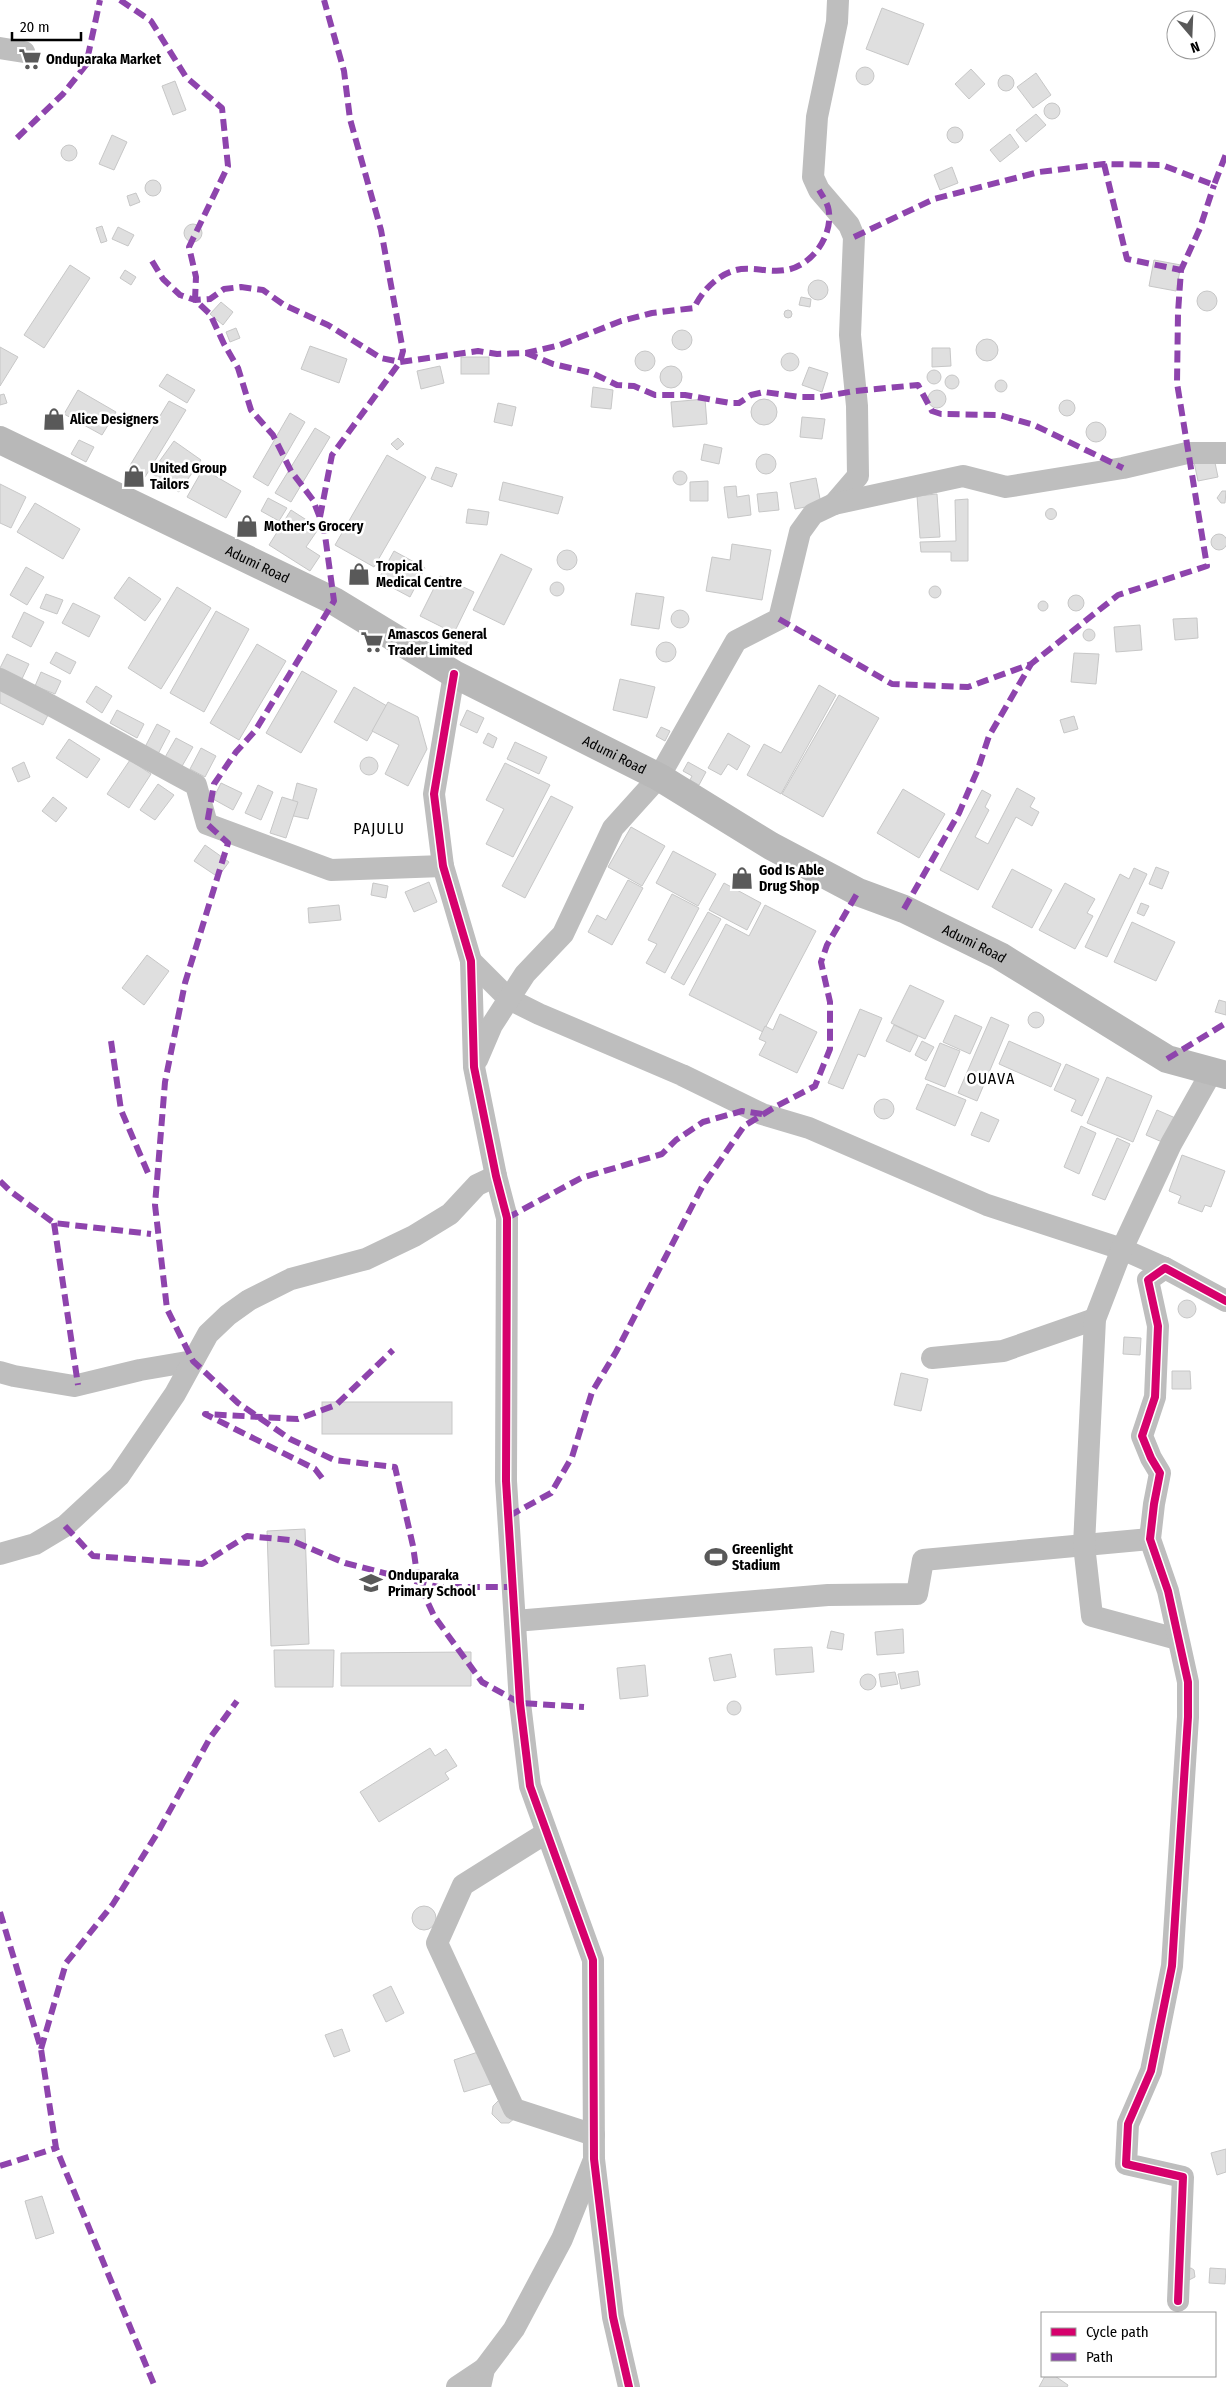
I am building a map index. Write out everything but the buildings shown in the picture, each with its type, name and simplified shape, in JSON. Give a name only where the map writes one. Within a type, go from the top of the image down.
[{"type":"main road","name":"Adumi Road","points":[[0,440],[334,601],[454,674],[658,777],[771,846],[858,892],[904,909],[1000,956],[1167,1059],[1219,1073]]},
{"type":"street","points":[[834,504],[858,476],[857,406],[850,335],[854,237],[849,224],[819,190],[813,177],[817,117],[837,22],[838,0]]},
{"type":"street","points":[[0,48],[24,52]]},
{"type":"street","points":[[474,1067],[492,1024],[530,968],[563,934],[613,828],[658,777],[736,641],[779,619],[800,532],[813,514],[834,504],[963,476],[1006,487],[1123,468],[1187,453],[1226,453]]},
{"type":"street","points":[[454,674],[434,794],[443,866],[472,962],[474,1067],[496,1176],[507,1218],[506,1481],[520,1703],[530,1786],[593,1960],[594,2159],[613,2317],[629,2387]]},
{"type":"street","points":[[0,679],[55,706],[128,750],[196,785],[207,824],[258,841],[331,870],[443,866]]},
{"type":"street","points":[[472,962],[509,999],[539,1014],[682,1075],[762,1114],[809,1128],[988,1205],[1122,1249],[1165,1268],[1226,1301]]},
{"type":"street","points":[[1177,1639],[1092,1616],[1084,1545],[1094,1320],[1122,1249],[1171,1144],[1219,1073]]},
{"type":"street","points":[[0,1554],[35,1544],[65,1526],[119,1476],[174,1394],[208,1334],[249,1300],[291,1279],[366,1259],[414,1236],[450,1214],[477,1185],[496,1176]]},
{"type":"street","points":[[1165,1268],[1148,1280],[1158,1326],[1155,1397],[1142,1436],[1151,1458],[1160,1473],[1150,1539],[1168,1591],[1177,1639],[1188,1682],[1188,1717],[1172,1966],[1151,2071],[1128,2124],[1126,2164],[1183,2177],[1178,2302]]},
{"type":"street","points":[[932,1358],[1003,1351],[1094,1320]]},
{"type":"street","points":[[0,1372],[74,1386],[140,1370],[193,1361]]},
{"type":"street","points":[[515,1621],[828,1595],[917,1594],[923,1560],[1150,1539]]},
{"type":"street","points":[[546,1833],[463,1885],[437,1943],[514,2109],[594,2135]]},
{"type":"street","points":[[457,2387],[482,2378],[514,2329],[562,2239],[594,2159]]},
{"type":"marked path","points":[[17,138],[63,94],[86,65],[100,0]]},
{"type":"marked path","points":[[120,0],[151,21],[186,77],[222,108],[228,166],[189,247],[196,277],[195,300],[210,314],[238,368],[251,410],[273,435],[291,471],[313,500],[324,528],[334,601],[255,731],[236,752],[214,784],[207,824],[228,843],[185,983],[165,1082],[155,1205],[167,1309],[193,1361],[238,1403],[290,1439],[334,1460],[395,1467],[413,1546],[418,1581],[434,1616],[482,1682],[520,1703],[584,1707]]},
{"type":"marked path","points":[[320,517],[332,455],[400,362],[403,351],[381,230],[350,119],[344,71],[324,0]]},
{"type":"marked path","points":[[854,237],[934,199],[1039,172],[1104,164],[1162,165],[1214,185],[1226,154]]},
{"type":"marked path","points":[[1104,164],[1127,259],[1181,270]]},
{"type":"marked path","points":[[779,619],[892,684],[968,687],[1031,664],[1118,595],[1207,566],[1177,383],[1178,313],[1181,270],[1200,228],[1214,185]]},
{"type":"marked path","points":[[152,261],[163,279],[180,295],[195,300],[210,299],[224,289],[241,287],[263,290],[284,305],[328,325],[381,358],[400,362],[478,351],[497,354],[526,353],[560,345],[621,321],[652,313],[694,308],[711,284],[729,272],[742,269],[780,271],[796,267],[805,262],[819,247],[825,238],[828,228],[828,207],[819,190]]},
{"type":"marked path","points":[[526,353],[553,364],[592,373],[617,385],[634,386],[655,395],[685,395],[730,403],[739,403],[751,395],[764,392],[800,397],[820,397],[855,391],[918,385],[932,411],[941,414],[999,415],[1034,425],[1123,468]]},
{"type":"marked path","points":[[904,909],[959,813],[978,769],[989,736],[1031,664]]},
{"type":"marked path","points":[[509,1516],[551,1493],[572,1457],[592,1392],[616,1352],[702,1187],[744,1126],[815,1086],[830,1049],[830,1002],[821,962],[827,945],[858,892]]},
{"type":"marked path","points":[[1167,1059],[1226,1023]]},
{"type":"marked path","points":[[111,1041],[121,1110],[148,1173]]},
{"type":"marked path","points":[[507,1218],[581,1178],[662,1154],[676,1140],[703,1122],[742,1111],[762,1114]]},
{"type":"marked path","points":[[0,1181],[10,1191],[54,1223],[151,1234]]},
{"type":"marked path","points":[[54,1223],[78,1385]]},
{"type":"marked path","points":[[322,1478],[315,1469],[205,1414],[298,1419],[336,1405],[393,1350]]},
{"type":"marked path","points":[[65,1526],[93,1556],[202,1564],[247,1536],[290,1540],[345,1563],[438,1587],[513,1587]]},
{"type":"marked path","points":[[41,2049],[66,1963],[113,1904],[158,1832],[210,1738],[237,1701]]},
{"type":"marked path","points":[[0,1912],[41,2049],[56,2148],[155,2387]]},
{"type":"marked path","points":[[0,2166],[56,2148]]},
{"type":"cycle path","points":[[454,674],[434,794],[443,866],[471,961],[474,1067],[496,1176],[507,1218],[506,1481],[520,1703],[530,1786],[593,1960],[594,2159],[613,2317],[629,2387]]},
{"type":"cycle path","points":[[1178,2301],[1183,2177],[1126,2164],[1128,2124],[1151,2071],[1172,1966],[1188,1717],[1188,1682],[1168,1591],[1150,1539],[1160,1473],[1151,1458],[1142,1436],[1155,1397],[1158,1326],[1148,1280],[1165,1268],[1226,1301]]},
{"type":"place","name":"Onduparaka Market","points":[[30,59]]},
{"type":"place","name":"Alice Designers","points":[[54,419]]},
{"type":"place","name":"United Group Tailors","points":[[134,476]]},
{"type":"place","name":"Mother's Grocery","points":[[247,526]]},
{"type":"place","name":"Tropical Medical Centre","points":[[359,574]]},
{"type":"place","name":"Amascos General Trader Limited","points":[[372,642]]},
{"type":"place","name":"God Is Able Drug Shop","points":[[742,878]]},
{"type":"place","name":"Greenlight Stadium","points":[[716,1557]]},
{"type":"place","name":"Onduparaka Primary School","points":[[371,1583]]},
{"type":"district","name":"PAJULU","points":[[379,828]]},
{"type":"district","name":"OUAVA","points":[[991,1078]]}]
